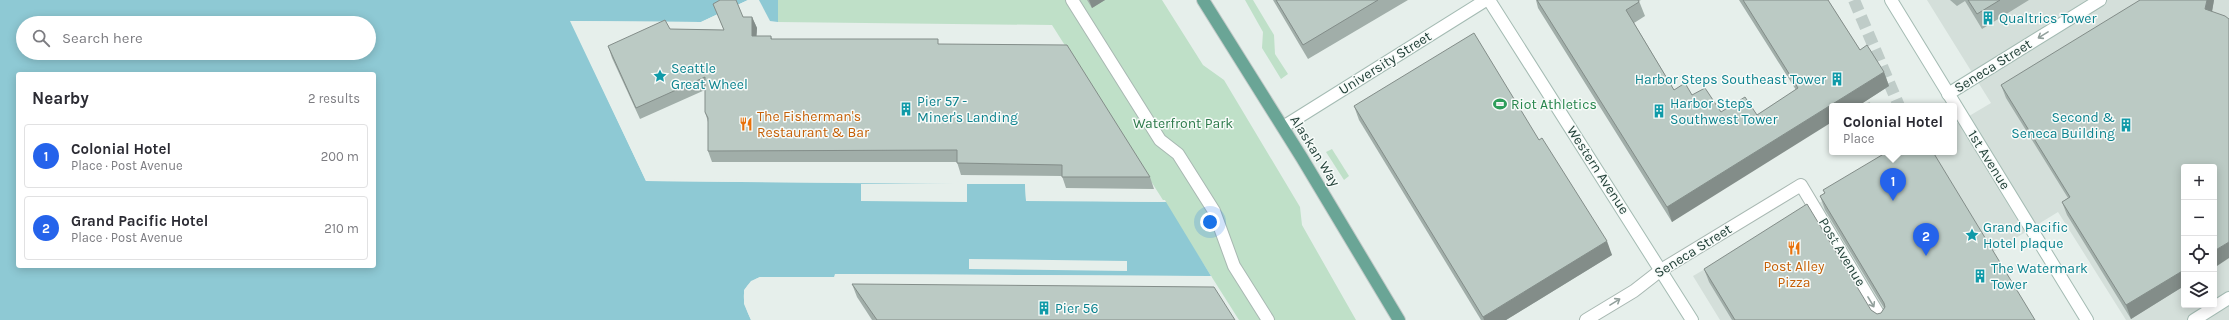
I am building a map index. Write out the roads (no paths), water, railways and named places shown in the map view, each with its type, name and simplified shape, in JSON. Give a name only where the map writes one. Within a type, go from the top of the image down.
[{"type":"main road","name":"Alaskan Way","points":[[1203,0],[1283,127],[1399,320]]},
{"type":"street","points":[[1072,0],[1160,140],[1178,154],[1214,211],[1234,266],[1268,320]]},
{"type":"street","name":"University Street","points":[[1283,127],[1488,0]]},
{"type":"street","name":"Western Avenue","points":[[1488,0],[1692,320]]},
{"type":"street","name":"1st Avenue","points":[[1891,0],[1954,103]]},
{"type":"street","name":"Seneca Street","points":[[1948,94],[2100,0]]},
{"type":"street","name":"1st Avenue","points":[[1957,109],[2087,320]]},
{"type":"street","name":"Seneca Street","points":[[1586,320],[1634,291],[1661,270],[1801,185]]},
{"type":"street","name":"Post Avenue","points":[[1801,185],[1882,320]]},
{"type":"street","points":[[2194,320],[2229,298]]},
{"type":"water","points":[[0,0],[748,0],[701,22],[571,21],[646,181],[1025,184],[1026,201],[1166,202],[1211,276],[835,274],[835,277],[760,277],[748,285],[745,290],[744,300],[751,320],[0,320]]},
{"type":"water","points":[[759,0],[778,0],[778,22],[770,21]]},
{"type":"tunnel","points":[[1854,0],[1898,103]]},
{"type":"tunnel","points":[[1858,87],[1864,103]]},
{"type":"place","name":"Qualtrics Tower","points":[[1988,18]]},
{"type":"place","name":"Seattle Great Wheel","points":[[660,76]]},
{"type":"place","name":"Harbor Steps Southeast Tower","points":[[1837,79]]},
{"type":"place","name":"Riot Athletics","points":[[1500,104]]},
{"type":"place","name":"Pier 57 - Miner's Landing","points":[[906,109]]},
{"type":"place","name":"Harbor Steps Southwest Tower","points":[[1659,111]]},
{"type":"place","name":"The Fisherman's Restaurant & Bar","points":[[746,124]]},
{"type":"place","name":"Second & Seneca Building","points":[[2126,125]]},
{"type":"place","name":"Colonial Hotel","points":[[1893,201]]},
{"type":"place","name":"Grand Pacific Hotel plaque","points":[[1972,235]]},
{"type":"place","name":"Post Alley Pizza","points":[[1794,248]]},
{"type":"place","name":"Grand Pacific Hotel","points":[[1926,256]]},
{"type":"place","name":"The Watermark Tower","points":[[1980,276]]},
{"type":"place","name":"Pier 56","points":[[1044,308]]},
{"type":"park label","name":"Waterfront Park","points":[[1183,123]]}]
